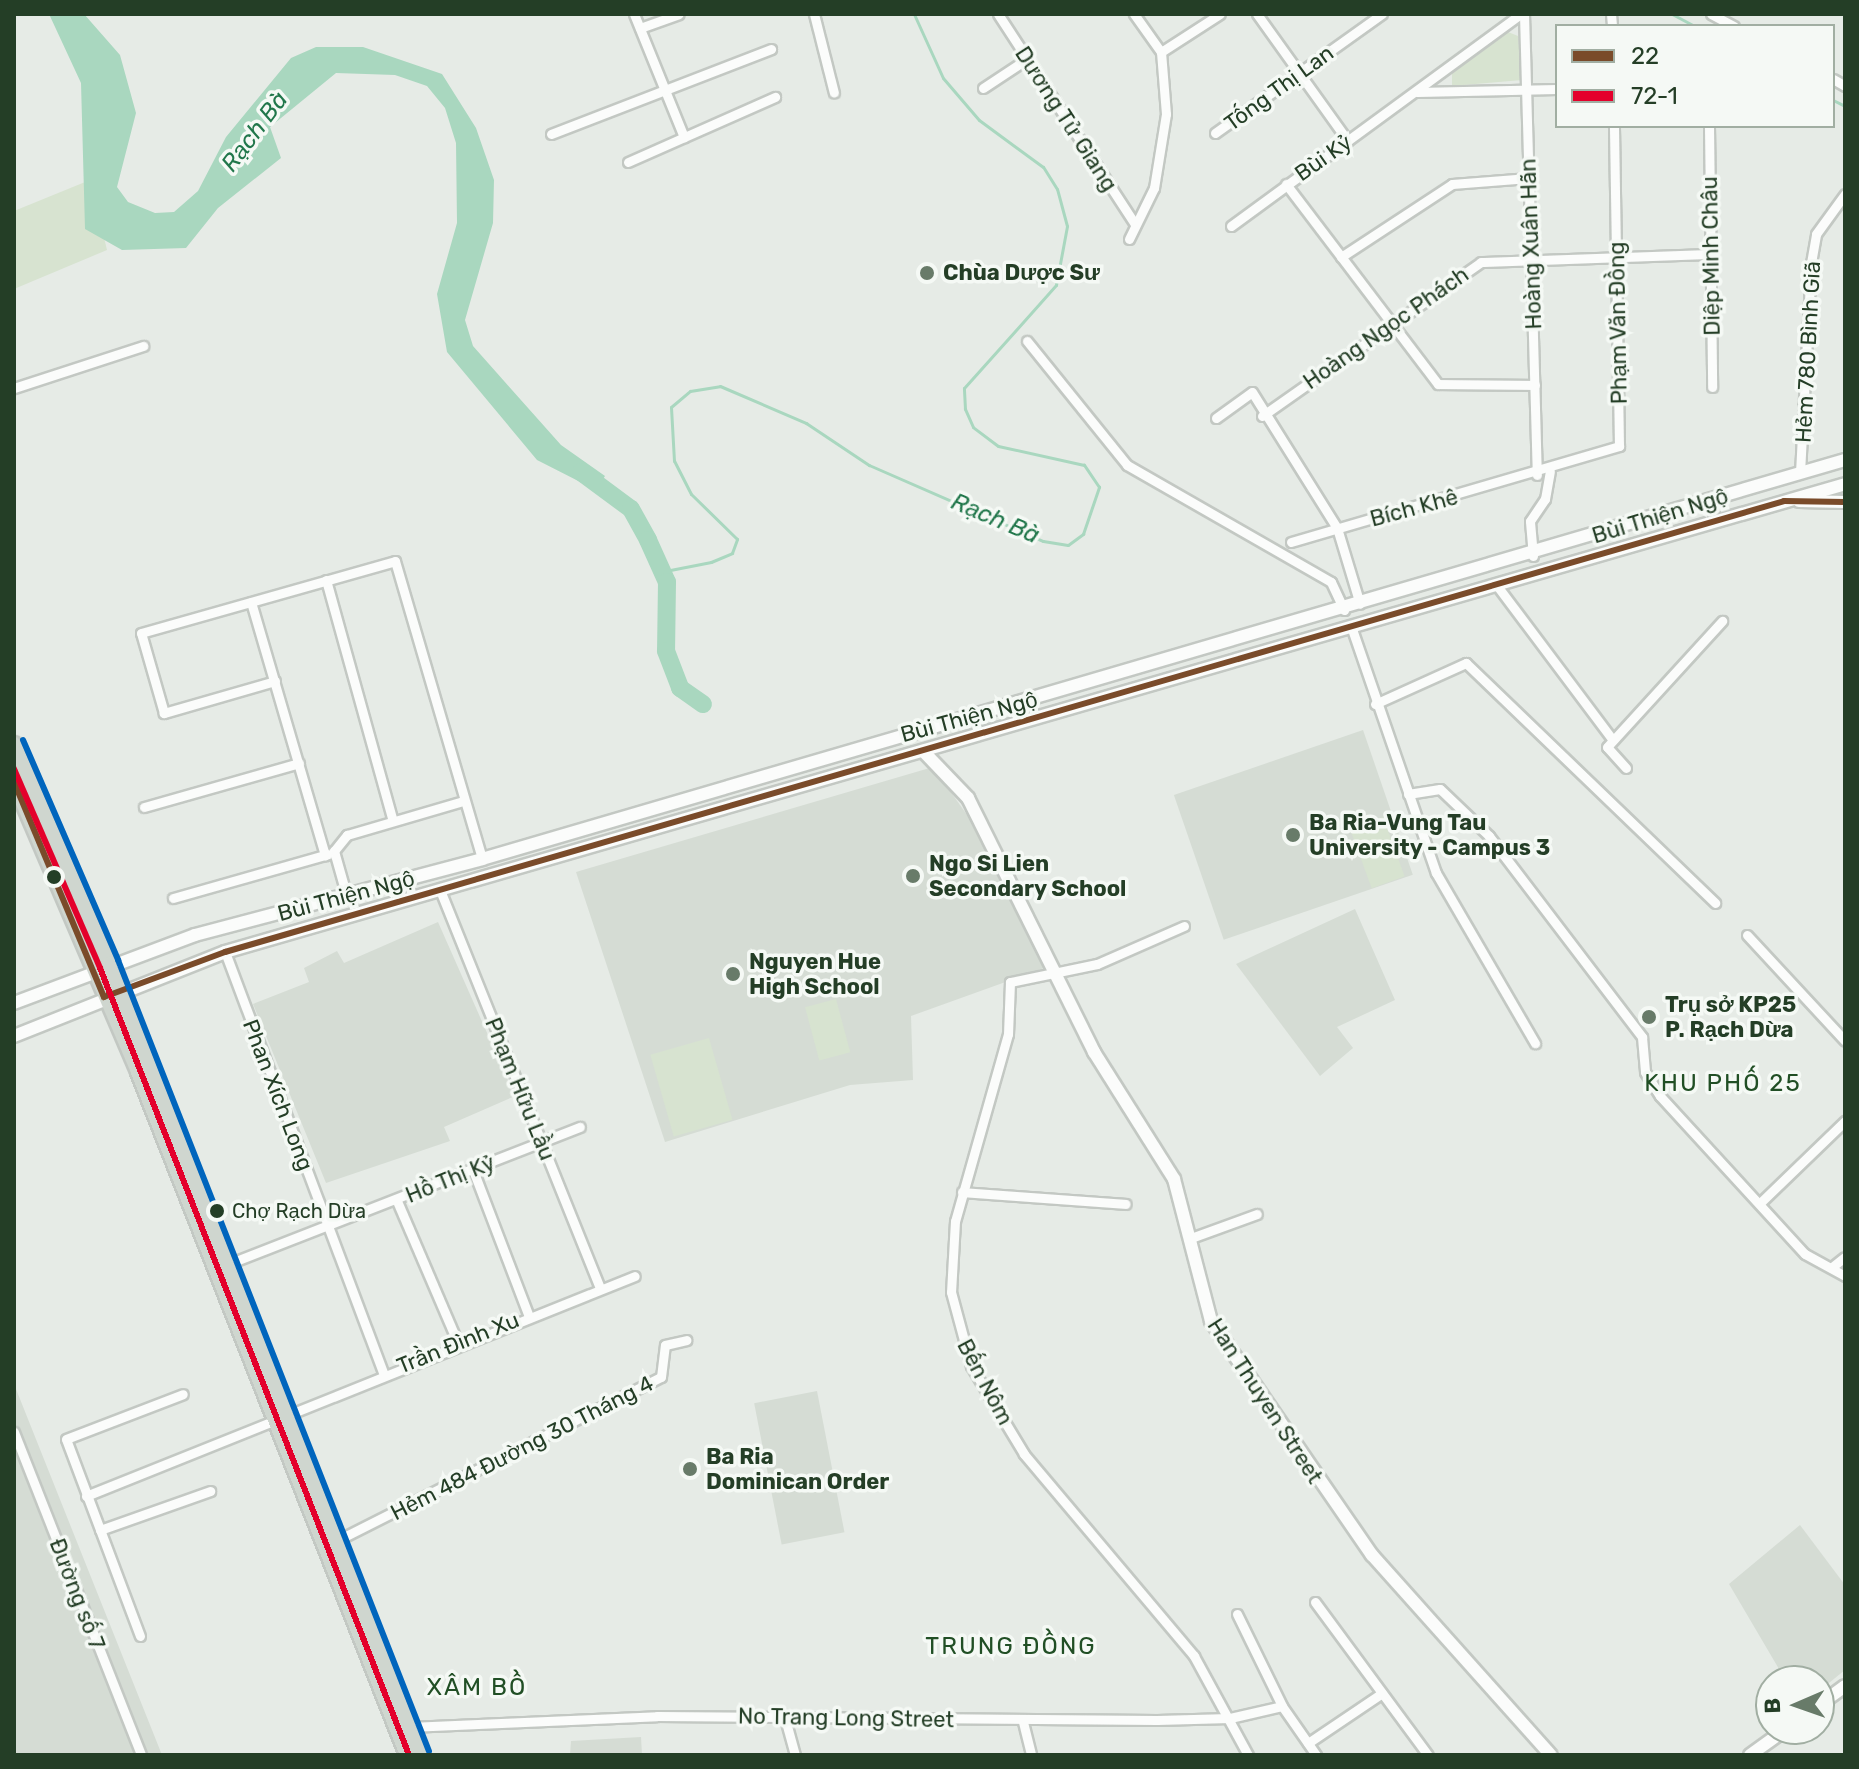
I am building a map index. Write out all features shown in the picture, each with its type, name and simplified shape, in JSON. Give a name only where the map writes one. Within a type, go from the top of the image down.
[{"type":"main road","name":"Bùi Thiện Ngộ","points":[[14,1003],[109,964],[1533,556],[1845,460]]},
{"type":"main road","name":"Bùi Thiện Ngộ","points":[[14,1036],[119,991],[225,952],[695,820],[1845,484]]},
{"type":"main road","points":[[1784,501],[1845,502]]},
{"type":"main road","points":[[1360,604],[1367,624]]},
{"type":"main road","points":[[969,717],[975,737]]},
{"type":"main road","name":"Han Thuyen Street","points":[[923,751],[968,798],[1124,1106],[1174,1179],[1191,1238],[1206,1312],[1320,1486],[1444,1643],[1551,1755]]},
{"type":"main road","points":[[16,754],[109,964],[278,1418],[334,1542],[403,1730],[407,1755]]},
{"type":"main road","points":[[14,782],[278,1418],[395,1709]]},
{"type":"main road","points":[[688,797],[695,820]]},
{"type":"main road","points":[[347,897],[353,917]]},
{"type":"main road","points":[[403,1730],[420,1755]]},
{"type":"street","points":[[634,14],[684,137]]},
{"type":"street","points":[[640,28],[679,14]]},
{"type":"street","points":[[814,14],[834,93]]},
{"type":"street","name":"Dương Tử Giang","points":[[998,14],[1135,224]]},
{"type":"street","points":[[1129,239],[1154,188],[1164,141],[1161,52],[1134,14]]},
{"type":"street","points":[[1161,52],[1220,14]]},
{"type":"street","points":[[1257,14],[1348,141]]},
{"type":"street","name":"Tống Thị Lan","points":[[1215,133],[1382,14]]},
{"type":"street","name":"Hoàng Xuân Hãn","points":[[1522,14],[1537,475]]},
{"type":"street","name":"Bùi Kỷ","points":[[1231,226],[1522,14]]},
{"type":"street","points":[[1711,14],[1730,24]]},
{"type":"street","points":[[551,134],[771,49]]},
{"type":"street","points":[[983,88],[1027,59]]},
{"type":"street","points":[[1417,92],[1555,89]]},
{"type":"street","points":[[628,162],[775,97]]},
{"type":"street","name":"Phạm Văn Đồng","points":[[1537,475],[1619,446],[1614,128]]},
{"type":"street","name":"Diệp Minh Châu","points":[[1709,128],[1712,387]]},
{"type":"street","points":[[1341,257],[1452,184],[1529,178]]},
{"type":"street","points":[[1286,184],[1438,384],[1535,385]]},
{"type":"street","name":"Hẻm 780 Bình Giã","points":[[1800,473],[1811,263],[1816,234],[1845,194]]},
{"type":"street","name":"Hoàng Ngọc Phách","points":[[1262,416],[1469,268],[1531,259],[1711,254]]},
{"type":"street","points":[[1027,341],[1127,465],[1331,582],[1344,610]]},
{"type":"street","points":[[14,388],[143,346]]},
{"type":"street","points":[[1216,418],[1252,392],[1262,416],[1337,528],[1360,604]]},
{"type":"street","points":[[1533,556],[1530,521],[1545,499],[1550,471]]},
{"type":"street","name":"Bích Khê","points":[[1291,542],[1537,475]]},
{"type":"street","points":[[275,681],[164,713],[141,633],[395,561],[482,859]]},
{"type":"street","points":[[326,580],[393,821]]},
{"type":"street","points":[[1498,587],[1613,740]]},
{"type":"street","points":[[251,602],[299,763],[347,897]]},
{"type":"street","points":[[1626,768],[1607,747],[1722,621]]},
{"type":"street","points":[[1352,629],[1375,704],[1443,888],[1535,1043]]},
{"type":"street","points":[[1375,704],[1466,663],[1715,903]]},
{"type":"street","points":[[144,807],[299,763]]},
{"type":"street","points":[[1408,794],[1440,789],[1489,836],[1642,1037],[1645,1072],[1660,1096],[1814,1262],[1832,1267],[1845,1276]]},
{"type":"street","points":[[173,898],[330,853],[347,835],[463,801]]},
{"type":"street","name":"Phạm Hữu Lầu","points":[[440,890],[600,1289]]},
{"type":"street","points":[[1053,970],[1097,964],[1184,926]]},
{"type":"street","points":[[1747,935],[1845,1041]]},
{"type":"street","name":"Phan Xích Long","points":[[225,952],[383,1373]]},
{"type":"street","name":"Bến Nôm","points":[[1053,970],[1010,982],[1008,1034],[962,1192],[951,1292],[971,1366],[1053,1496],[1162,1615],[1230,1718],[1248,1755]]},
{"type":"street","points":[[1761,1202],[1845,1121]]},
{"type":"street","name":"Hồ Thị Kỷ","points":[[223,1266],[329,1228],[580,1127]]},
{"type":"street","points":[[473,1170],[528,1314]]},
{"type":"street","points":[[962,1192],[1126,1204]]},
{"type":"street","points":[[397,1201],[458,1343]]},
{"type":"street","points":[[1191,1238],[1257,1214]]},
{"type":"street","points":[[1832,1267],[1845,1257]]},
{"type":"street","name":"Trần Đình Xu","points":[[86,1496],[528,1314],[635,1276]]},
{"type":"street","name":"Hẻm 484 Đường 30 Tháng 4","points":[[334,1542],[661,1377],[665,1345],[686,1340]]},
{"type":"street","points":[[140,1636],[86,1496],[67,1436],[183,1394]]},
{"type":"street","name":"Đường số 7","points":[[14,1432],[141,1755]]},
{"type":"street","points":[[100,1530],[210,1491]]},
{"type":"street","points":[[1315,1602],[1428,1755]]},
{"type":"street","points":[[1237,1614],[1282,1706],[1316,1755]]},
{"type":"street","points":[[1308,1743],[1382,1693]]},
{"type":"street","name":"No Trang Long Street","points":[[403,1730],[784,1715],[1023,1722],[1230,1718],[1282,1706]]},
{"type":"street","points":[[784,1715],[795,1755]]},
{"type":"street","points":[[1023,1722],[1031,1755]]},
{"type":"shaded area","points":[[1508,32],[1518,36],[1522,80],[1452,86],[1452,71]]},
{"type":"shaded area","points":[[90,180],[107,250],[14,289],[14,211]]},
{"type":"shaded area","name":"Ba Ria-Vung Tau University - Campus 3","points":[[1363,730],[1413,875],[1224,940],[1174,795]]},
{"type":"shaded area","name":"Nguyen Hue High School","points":[[933,767],[982,836],[1044,968],[911,1016],[913,1080],[850,1085],[665,1142],[576,872]]},
{"type":"shaded area","points":[[1383,817],[1405,876],[1372,888],[1350,829]]},
{"type":"shaded area","points":[[1355,909],[1395,1000],[1337,1027],[1353,1048],[1320,1076],[1236,964]]},
{"type":"shaded area","name":"Chợ Rạch Dừa","points":[[438,922],[515,1096],[444,1127],[450,1141],[326,1183],[253,1004],[309,982],[304,968],[337,951],[344,963]]},
{"type":"shaded area","points":[[836,999],[850,1052],[819,1060],[805,1007]]},
{"type":"shaded area","points":[[709,1038],[732,1120],[674,1137],[650,1055]]},
{"type":"shaded area","points":[[14,1384],[69,1522],[162,1755],[14,1755]]},
{"type":"shaded area","points":[[817,1391],[844,1532],[782,1545],[754,1403]]},
{"type":"shaded area","points":[[1800,1525],[1845,1585],[1845,1670],[1835,1678],[1835,1665],[1777,1665],[1729,1584]]},
{"type":"shaded area","points":[[641,1737],[642,1755],[570,1755],[571,1741]]},
{"type":"water","points":[[49,14],[84,14],[120,55],[136,113],[117,187],[128,202],[155,213],[174,212],[198,191],[226,137],[291,58],[316,47],[363,47],[442,74],[476,128],[494,180],[493,223],[465,320],[473,346],[561,445],[605,476],[596,490],[537,460],[447,352],[437,294],[457,223],[456,143],[445,108],[427,86],[395,75],[336,73],[270,127],[281,158],[218,208],[186,248],[122,250],[85,229],[81,83]]},
{"type":"waterway","name":"Rạch Bà","points":[[660,572],[711,562],[732,553],[737,539],[691,494],[674,461],[671,407],[690,391],[720,386],[806,423],[869,465],[1043,541],[1068,545],[1083,534],[1099,487],[1084,465],[998,446],[973,427],[965,409],[964,388],[1056,285],[1067,226],[1057,189],[1043,167],[979,120],[943,78],[914,14]]},
{"type":"waterway","name":"Rạch Bà","points":[[1672,14],[1691,24]]},
{"type":"waterway","name":"Rạch Bà","points":[[1835,101],[1845,106]]},
{"type":"waterway","name":"Rạch Bà","points":[[581,472],[631,509],[648,540],[667,582],[666,651],[680,688],[703,704]]},
{"type":"transit line","name":"22","points":[[14,782],[104,997],[225,952],[1784,501],[1845,502]]},
{"type":"transit line","points":[[23,740],[118,960],[429,1751]]},
{"type":"transit line","name":"72-1","points":[[14,769],[100,968],[409,1755]]},
{"type":"place","name":"Chùa Dược Sư","points":[[927,273]]},
{"type":"place","name":"Ba Ria-Vung Tau University - Campus 3","points":[[1293,835]]},
{"type":"place","name":"Ngo Si Lien Secondary School","points":[[913,876]]},
{"type":"place","name":"Nguyen Hue High School","points":[[733,974]]},
{"type":"place","name":"Trụ sở KP25 P. Rạch Dừa","points":[[1649,1017]]},
{"type":"place","name":"Chợ Rạch Dừa","points":[[217,1211]]},
{"type":"place","name":"Ba Ria Dominican Order","points":[[690,1469]]},
{"type":"district","name":"KHU PHỐ 25","points":[[1723,1084]]},
{"type":"district","name":"TRUNG ĐỒNG","points":[[1011,1647]]},
{"type":"district","name":"XÂM BỒ","points":[[477,1688]]}]
